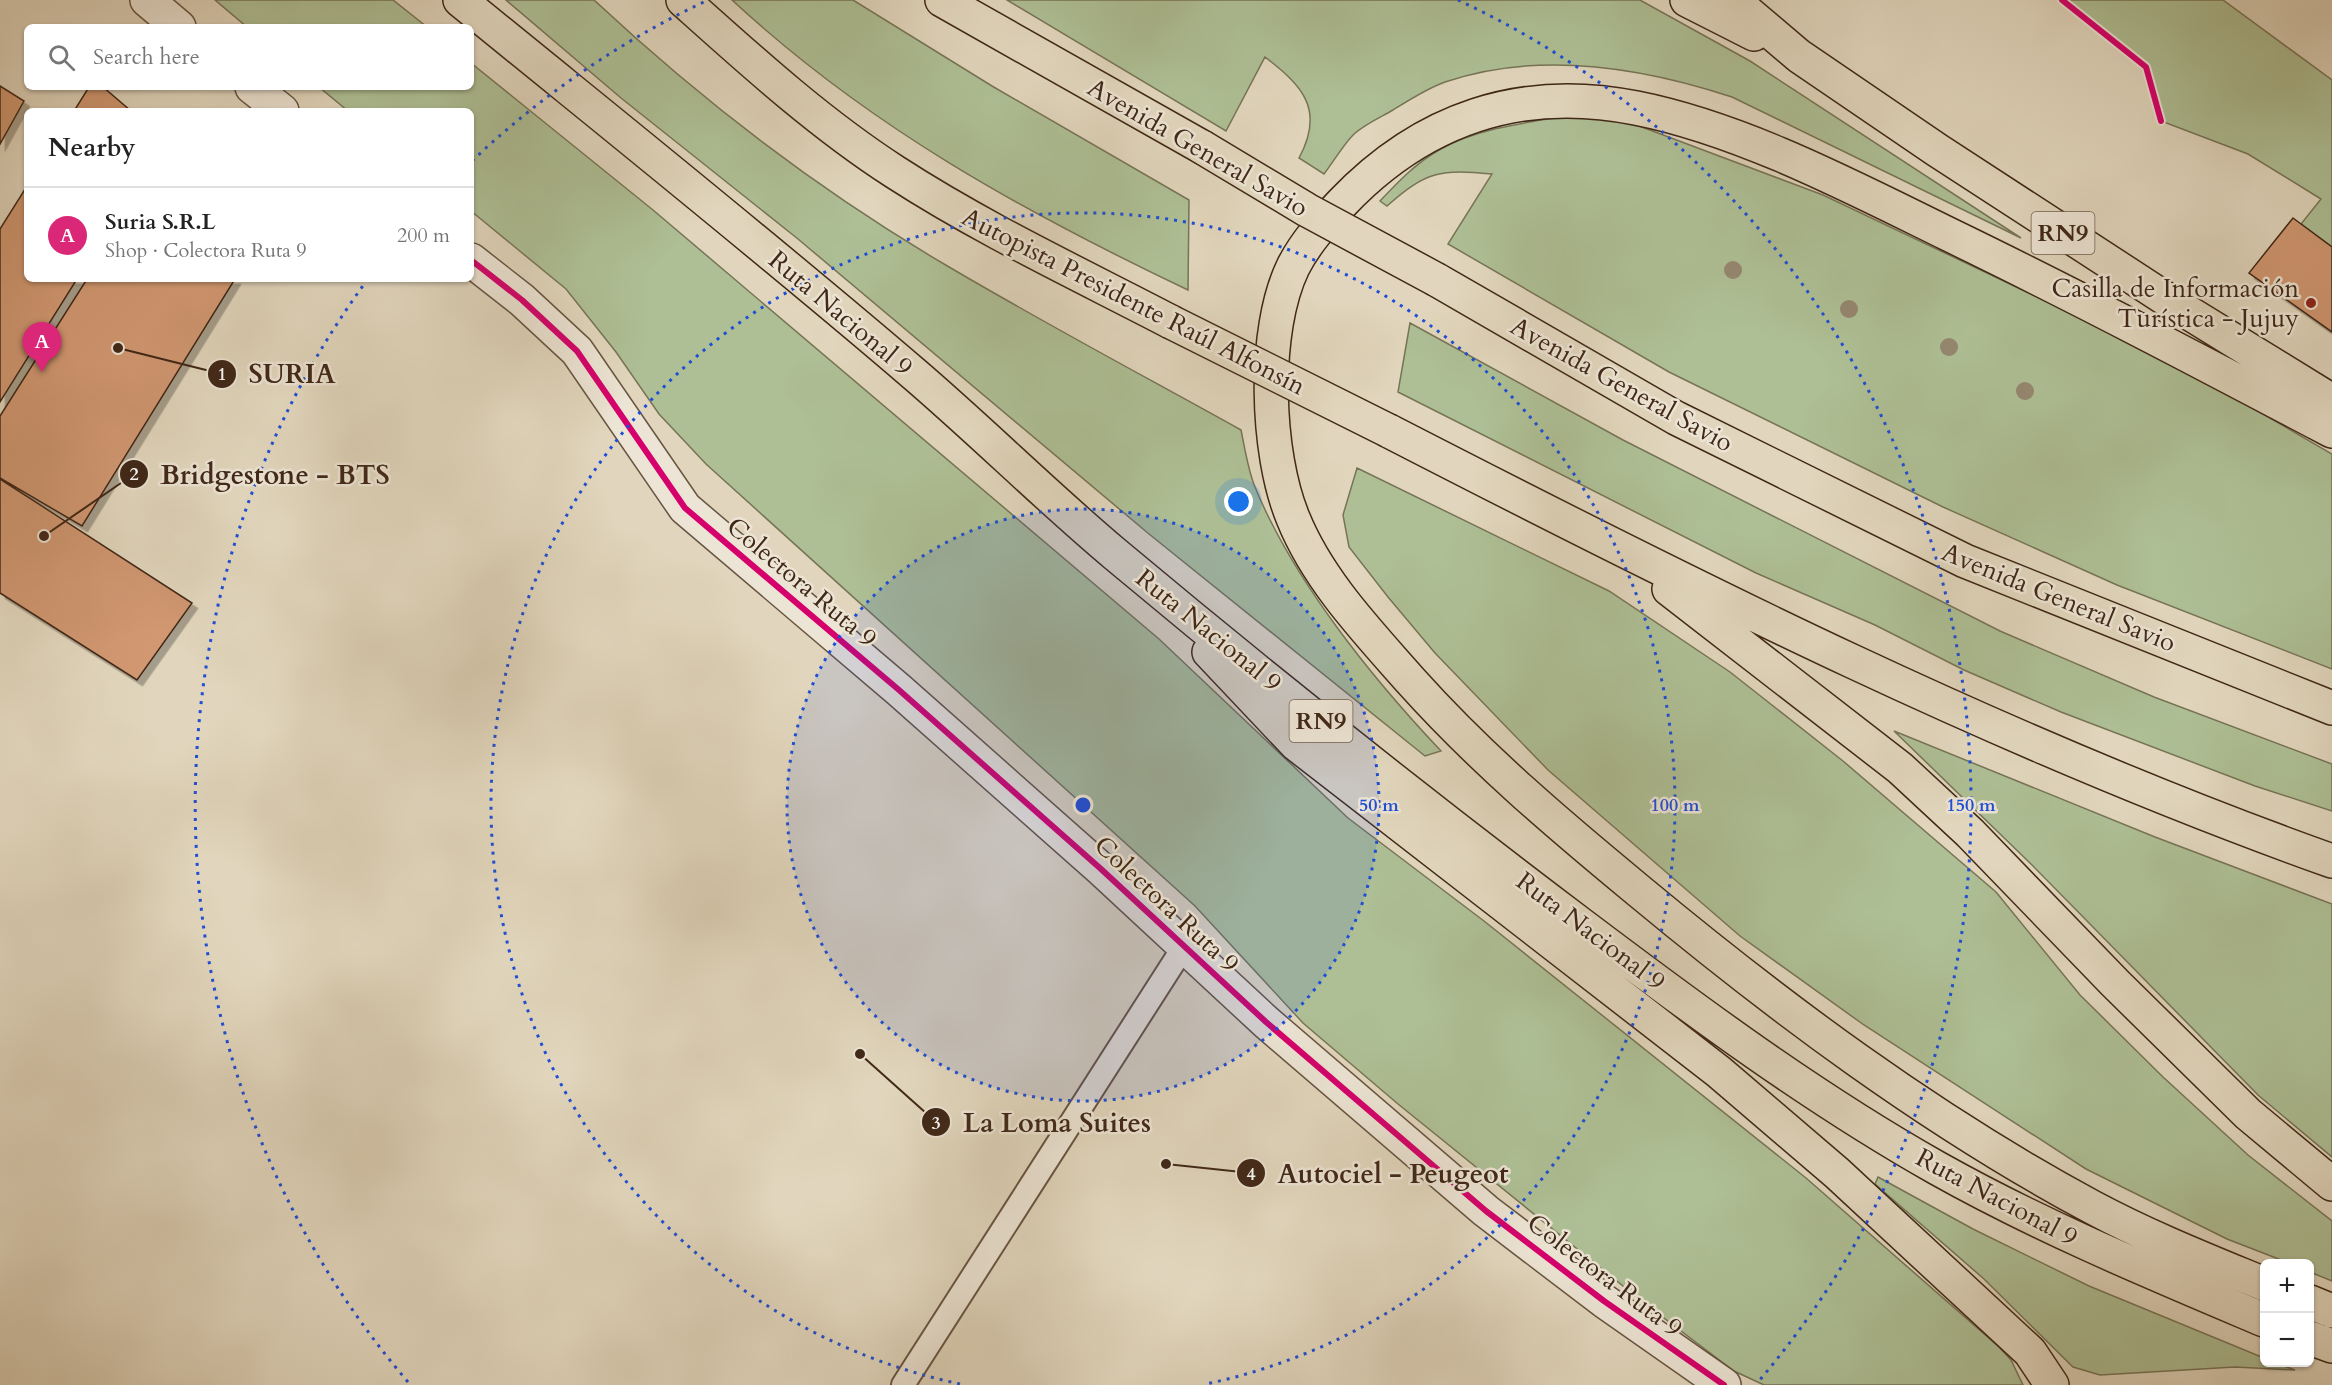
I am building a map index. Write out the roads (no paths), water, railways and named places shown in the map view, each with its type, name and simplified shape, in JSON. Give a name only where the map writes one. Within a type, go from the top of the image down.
[{"type":"highway","name":"Ruta Nacional 9","points":[[460,0],[726,216],[916,376],[1112,551],[1439,818],[1681,999],[1820,1095],[1933,1166],[2011,1209],[2260,1318]]},
{"type":"highway","name":"Autopista Presidente Raúl Alfonsín","points":[[683,0],[818,116],[893,171],[996,231],[1618,549]]},
{"type":"highway","name":"Avenida General Savio","points":[[942,0],[1202,147],[1307,210],[1437,280],[1676,417],[1965,561],[2332,708]]},
{"type":"highway","name":"RN9","points":[[1687,0],[1799,56],[2028,211],[2332,401]]},
{"type":"highway","points":[[1734,0],[1799,56]]},
{"type":"highway","points":[[2260,1282],[2169,1245],[2091,1206],[1936,1112],[1828,1038],[1715,955],[1555,822],[1451,726],[1341,597],[1312,556],[1294,522],[1281,485],[1274,445],[1274,339],[1280,303],[1292,268],[1310,239],[1371,174],[1444,126],[1484,111],[1526,104],[1606,104],[1632,107],[1712,130],[1868,194],[2053,284],[2332,431]]},
{"type":"highway","points":[[1618,549],[1897,683],[2004,730],[2272,840],[2332,861]]},
{"type":"highway","points":[[1618,549],[1900,768],[1978,842],[2115,983],[2248,1114],[2332,1184]]},
{"type":"highway","points":[[1112,551],[1296,744],[1719,1071],[1837,1173],[2022,1344],[2052,1385]]},
{"type":"highway","points":[[2314,1304],[2332,1311]]},
{"type":"highway","points":[[2314,1339],[2332,1346]]},
{"type":"street","points":[[147,0],[175,24]]},
{"type":"street","points":[[256,90],[278,108]]},
{"type":"street","name":"Colectora Ruta 9","points":[[474,262],[522,300],[577,351],[685,508],[925,713],[1101,870],[1183,948],[1486,1211],[1604,1301],[1724,1385]]},
{"type":"lane","points":[[903,1385],[1183,948]]},
{"type":"place","name":"Casilla de Información Turística - Jujuy","points":[[2311,303]]},
{"type":"place","name":"SURIA","points":[[118,348]]},
{"type":"place","name":"Suria S.R.L","points":[[42,372]]},
{"type":"place","name":"Bridgestone - BTS","points":[[44,536]]},
{"type":"place","name":"La Loma Suites","points":[[860,1054]]},
{"type":"place","name":"Autociel - Peugeot","points":[[1166,1164]]}]
